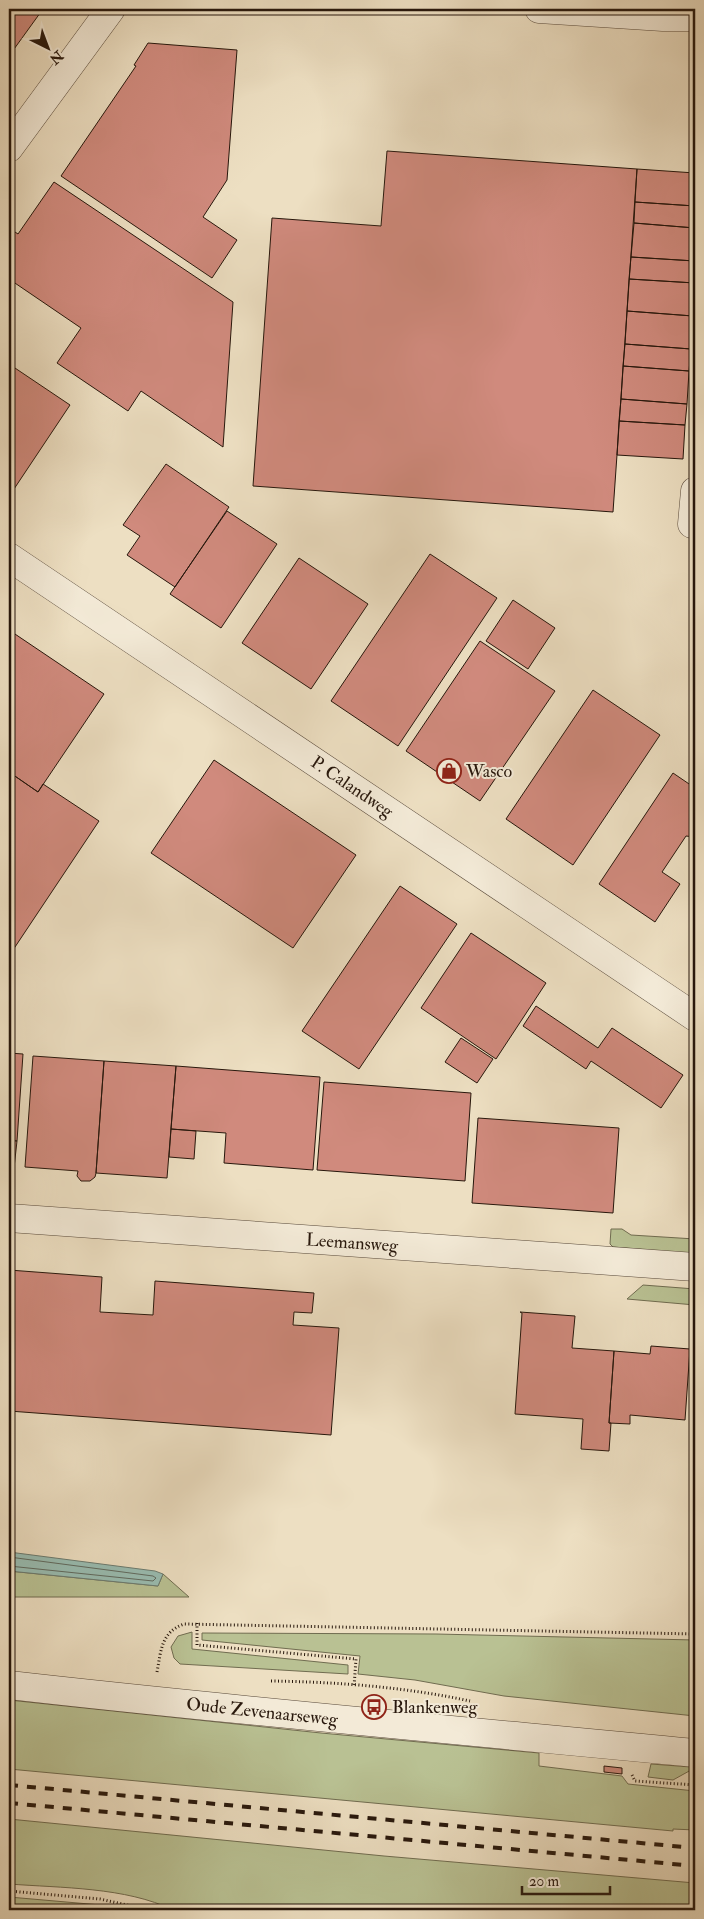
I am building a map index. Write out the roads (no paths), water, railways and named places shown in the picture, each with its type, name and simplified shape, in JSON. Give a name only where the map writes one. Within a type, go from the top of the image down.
[{"type":"street","points":[[9,148],[111,9]]},
{"type":"street","points":[[539,9],[663,18],[695,17]]},
{"type":"street","points":[[692,524],[695,491]]},
{"type":"street","name":"P. Calandweg","points":[[9,557],[695,1017]]},
{"type":"street","name":"Leemansweg","points":[[9,1218],[695,1267]]},
{"type":"street","name":"Oude Zevenaarseweg","points":[[9,1685],[149,1701],[694,1753]]},
{"type":"water","points":[[9,1552],[155,1571],[163,1574],[158,1586],[9,1571]]},
{"type":"railway","points":[[9,1785],[695,1848]]},
{"type":"railway","points":[[9,1803],[695,1866]]},
{"type":"place","name":"Wasco","points":[[449,771]]},
{"type":"place","name":"Blankenweg","points":[[374,1707]]}]
